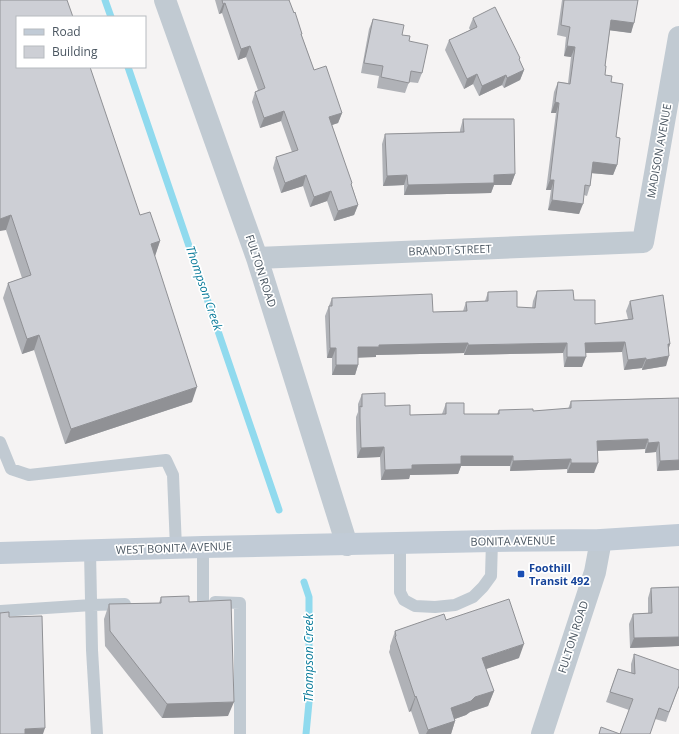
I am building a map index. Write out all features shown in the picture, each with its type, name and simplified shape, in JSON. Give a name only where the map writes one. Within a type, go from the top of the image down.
[{"type":"main road","name":"BONITA AVENUE","points":[[348,545],[602,540],[679,536]]},
{"type":"main road","name":"WEST BONITA AVENUE","points":[[0,553],[203,547],[348,545]]},
{"type":"street","name":"FULTON ROAD","points":[[165,0],[258,258],[348,545]]},
{"type":"street","name":"MADISON AVENUE","points":[[643,242],[679,37]]},
{"type":"street","name":"BRANDT STREET","points":[[258,258],[643,242]]},
{"type":"street","name":"FULTON ROAD","points":[[542,734],[595,572],[602,540]]},
{"type":"lane","points":[[0,442],[11,469],[29,475],[166,460],[173,475],[176,548]]},
{"type":"lane","points":[[400,543],[400,592],[404,600],[415,606],[435,607],[455,604],[473,597],[483,587],[491,576],[492,541]]},
{"type":"lane","points":[[203,547],[199,602],[240,603],[240,734]]},
{"type":"lane","points":[[90,551],[92,650],[97,734]]},
{"type":"lane","points":[[0,611],[92,605],[139,604]]},
{"type":"building","points":[[0,0],[67,0],[73,16],[16,16],[16,68],[90,68],[140,215],[150,212],[160,241],[151,244],[197,387],[71,429],[39,335],[27,339],[8,283],[31,275],[11,215],[0,219]]},
{"type":"building","points":[[222,0],[289,0],[294,13],[295,12],[314,70],[326,66],[342,113],[329,117],[358,205],[338,211],[331,191],[314,197],[306,175],[285,183],[276,157],[298,150],[284,111],[264,118],[255,92],[265,88],[250,46],[241,49],[225,3],[223,4]]},
{"type":"building","points":[[564,0],[638,0],[634,23],[611,20],[605,66],[605,75],[612,76],[611,82],[623,84],[616,137],[620,138],[617,165],[593,162],[590,186],[585,185],[583,204],[552,200],[554,180],[550,180],[559,103],[555,102],[558,82],[570,84],[575,47],[567,46],[570,27],[561,25]]},
{"type":"building","points":[[495,7],[520,58],[519,59],[524,70],[507,78],[506,75],[482,86],[477,74],[467,79],[449,40],[477,27],[473,18]]},
{"type":"building","points":[[373,19],[404,25],[402,35],[410,36],[409,41],[428,45],[422,73],[411,71],[409,83],[381,77],[383,66],[364,63]]},
{"type":"building","points":[[463,119],[514,119],[515,174],[494,175],[494,183],[408,185],[407,175],[387,176],[385,134],[464,132]]},
{"type":"building","points":[[573,290],[574,300],[595,300],[595,324],[633,319],[630,301],[663,295],[670,344],[668,344],[669,356],[646,360],[646,358],[628,360],[625,342],[585,343],[586,357],[567,357],[567,343],[379,345],[379,347],[358,347],[358,365],[336,365],[336,348],[330,348],[329,306],[332,306],[332,298],[432,294],[433,312],[467,311],[466,302],[488,301],[488,292],[517,291],[517,307],[535,308],[537,291]]},
{"type":"building","points":[[385,393],[385,406],[410,405],[410,415],[446,414],[446,403],[464,403],[464,414],[499,414],[499,410],[533,409],[533,411],[571,408],[571,401],[679,398],[679,460],[660,461],[659,442],[648,443],[648,439],[597,441],[598,463],[571,463],[571,459],[513,461],[513,456],[461,456],[461,464],[412,465],[412,469],[385,470],[384,447],[361,448],[360,406],[362,407],[362,394]]},
{"type":"building","points":[[679,587],[679,637],[634,638],[633,614],[652,613],[651,588]]},
{"type":"building","points":[[189,596],[189,602],[231,600],[234,702],[167,704],[110,631],[109,604],[161,603],[161,597]]},
{"type":"building","points":[[509,599],[524,644],[482,658],[494,691],[475,697],[471,701],[451,708],[455,721],[428,730],[416,696],[415,697],[395,637],[395,631],[444,614],[446,620]]},
{"type":"building","points":[[9,612],[9,617],[42,616],[45,728],[25,729],[25,734],[0,734],[0,613]]},
{"type":"building","points":[[634,654],[679,670],[679,686],[669,712],[659,708],[650,734],[620,734],[633,699],[610,692],[618,669],[635,674]]},
{"type":"building","points":[[601,727],[620,734],[599,734]]},
{"type":"waterway","name":"Thompson Creek","points":[[105,0],[111,16]]},
{"type":"waterway","name":"Thompson Creek","points":[[128,68],[279,510]]},
{"type":"waterway","name":"Thompson Creek","points":[[304,582],[309,597],[309,702],[306,734]]},
{"type":"place","name":"Foothill Transit 492","points":[[521,574]]}]
